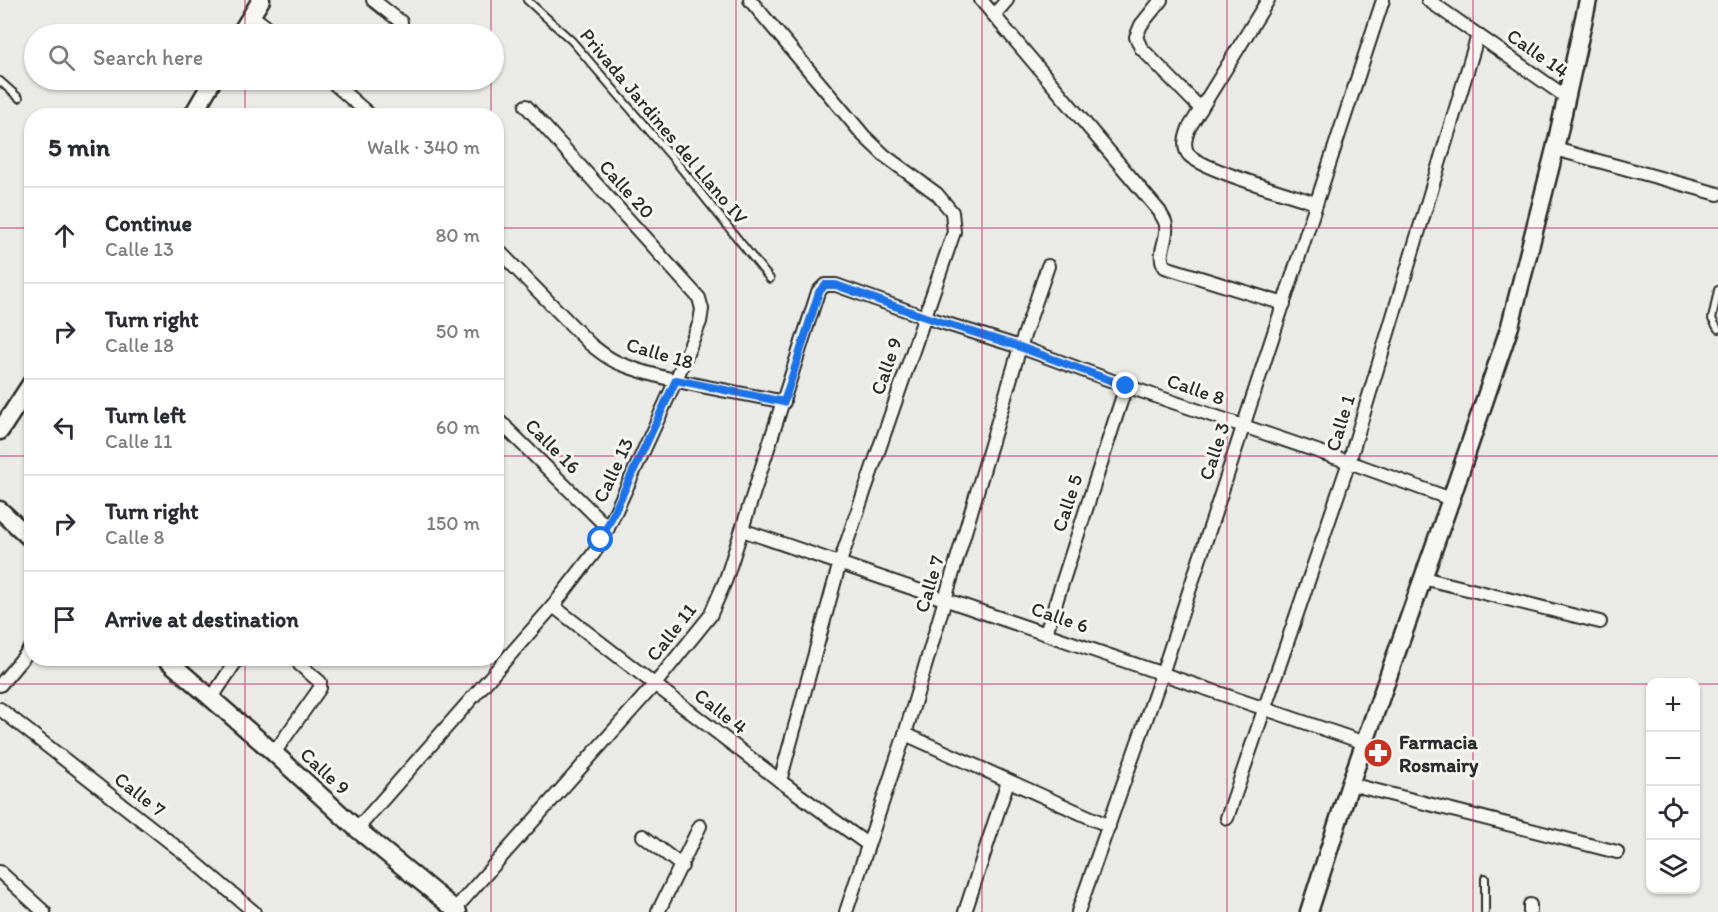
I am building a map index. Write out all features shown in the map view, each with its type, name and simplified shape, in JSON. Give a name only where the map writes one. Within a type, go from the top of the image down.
[{"type":"main road","points":[[246,24],[261,0]]},
{"type":"main road","points":[[1309,912],[1350,784],[1510,326],[1555,149],[1588,0]]},
{"type":"main road","points":[[197,108],[207,90]]},
{"type":"main road","points":[[0,431],[24,394]]},
{"type":"main road","points":[[0,510],[24,532]]},
{"type":"main road","name":"Calle 9","points":[[174,666],[357,829],[456,910]]},
{"type":"street","points":[[373,0],[401,22]]},
{"type":"street","name":"Calle 9","points":[[750,0],[864,136],[885,156],[937,194],[952,212],[954,232],[840,562],[780,781]]},
{"type":"street","points":[[981,0],[1160,212],[1166,223],[1166,238],[1161,255],[1165,267],[1284,304]]},
{"type":"street","points":[[994,15],[1007,0]]},
{"type":"street","points":[[1161,0],[1141,25],[1136,37],[1141,48],[1201,110]]},
{"type":"street","points":[[1268,0],[1189,128],[1185,148],[1189,155],[1218,170],[1316,203]]},
{"type":"street","name":"Calle 3","points":[[1078,912],[1162,674],[1383,0]]},
{"type":"street","name":"Calle 14","points":[[1428,0],[1566,97]]},
{"type":"street","points":[[251,15],[263,24]]},
{"type":"street","name":"Calle 1","points":[[1227,818],[1349,462],[1478,35]]},
{"type":"street","points":[[341,90],[362,108]]},
{"type":"street","name":"Calle 20","points":[[526,106],[699,298]]},
{"type":"street","points":[[1555,149],[1718,194]]},
{"type":"street","name":"Calle 18","points":[[504,256],[590,344],[603,355],[620,364],[676,380],[784,402]]},
{"type":"street","name":"Calle 7","points":[[846,912],[905,734],[1020,347],[1048,266]]},
{"type":"street","name":"Calle 8","points":[[825,285],[836,285],[925,317],[1020,347],[1451,499]]},
{"type":"street","name":"Calle 11","points":[[456,910],[655,684],[710,616],[742,530],[819,292],[825,285]]},
{"type":"street","name":"Calle 13","points":[[504,662],[553,606],[594,553],[608,528],[676,380],[702,316],[699,298]]},
{"type":"street","name":"Calle 5","points":[[1046,633],[1126,386]]},
{"type":"street","name":"Calle 16","points":[[504,425],[608,528]]},
{"type":"street","name":"Calle 6","points":[[742,530],[1365,743]]},
{"type":"street","points":[[1423,578],[1600,622]]},
{"type":"street","name":"Calle 4","points":[[553,606],[780,781],[867,844]]},
{"type":"street","points":[[0,685],[24,656]]},
{"type":"street","points":[[211,699],[233,666]]},
{"type":"street","points":[[274,753],[320,688],[320,682],[301,666]]},
{"type":"street","name":"Calle 13","points":[[357,829],[500,666]]},
{"type":"street","name":"Calle 7","points":[[0,709],[189,857],[254,912]]},
{"type":"street","points":[[905,734],[1109,826]]},
{"type":"street","points":[[965,912],[1008,781]]},
{"type":"street","points":[[1350,784],[1617,852]]},
{"type":"street","points":[[658,912],[700,826]]},
{"type":"street","points":[[643,836],[682,866]]},
{"type":"street","points":[[0,872],[44,912]]},
{"type":"lane","name":"Privada Jardines del Llano IV","points":[[527,0],[572,41],[676,162],[770,279]]},
{"type":"lane","points":[[0,81],[19,98]]},
{"type":"lane","points":[[1718,290],[1712,319],[1718,330]]},
{"type":"lane","points":[[1485,878],[1485,912]]},
{"type":"place","name":"Farmacia Rosmairy","points":[[1378,753]]},
{"type":"route","points":[[601,540],[676,380],[784,402],[819,292],[825,285],[836,285],[925,317],[1020,347],[1126,386]]}]
